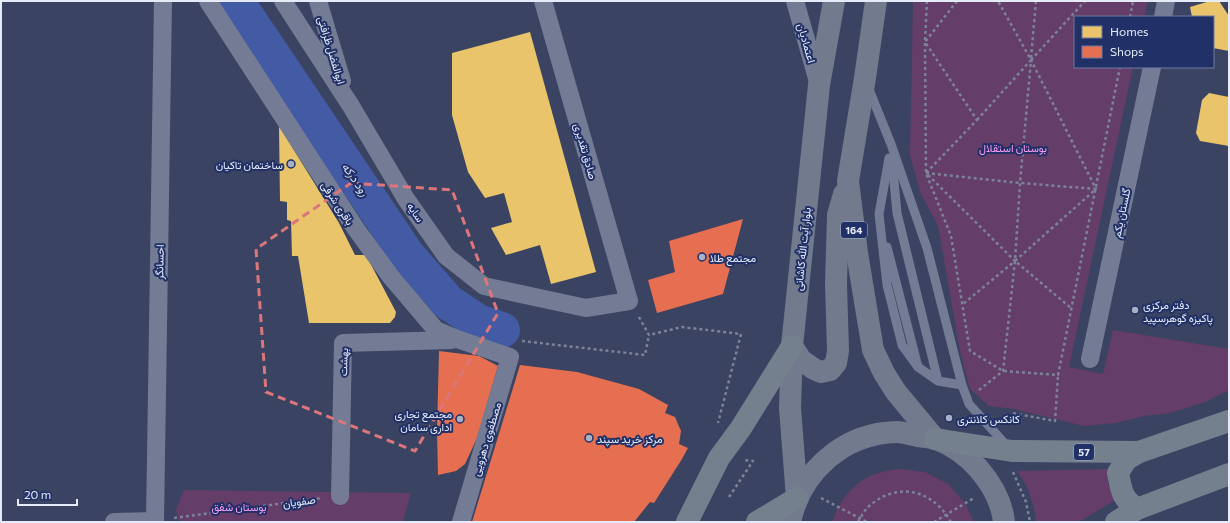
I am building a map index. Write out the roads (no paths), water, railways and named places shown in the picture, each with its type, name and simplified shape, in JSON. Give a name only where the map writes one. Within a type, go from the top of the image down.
[{"type":"highway","points":[[687,522],[720,458],[741,428],[792,346]]},
{"type":"highway","name":"57","points":[[935,439],[1012,461],[1139,452],[1229,421]]},
{"type":"highway","points":[[1138,515],[1126,500],[1121,488],[1118,473],[1126,460],[1139,452]]},
{"type":"highway","points":[[1116,522],[1138,515],[1229,474]]},
{"type":"highway","points":[[757,522],[800,493]]},
{"type":"main road","name":"بلوار آیت الله کاشانی","points":[[800,493],[790,408],[792,346],[819,85],[834,1]]},
{"type":"main road","name":"164","points":[[876,1],[848,181],[864,301],[873,350],[884,373],[896,392],[935,439]]},
{"type":"main road","points":[[792,346],[801,360],[814,370],[821,372],[830,370],[836,363],[838,350],[836,284],[838,215],[848,181]]},
{"type":"main road","points":[[790,522],[800,493],[814,471],[825,460],[843,447],[867,436],[899,432],[935,439],[954,449],[972,462],[986,477],[992,488],[1004,522]]},
{"type":"street","name":"احسانگر","points":[[155,522],[163,1]]},
{"type":"street","name":"باقری شرقی","points":[[208,1],[356,229],[391,277],[436,330],[457,339],[510,357]]},
{"type":"street","name":"سایه","points":[[283,1],[347,99],[406,199],[446,256],[484,286],[586,308],[629,301]]},
{"type":"street","name":"ابوالفضل ظرافتی","points":[[318,1],[347,99]]},
{"type":"street","name":"صادق تقدیری","points":[[543,1],[629,301]]},
{"type":"street","name":"اعتمادیان","points":[[794,1],[819,85]]},
{"type":"street","points":[[1162,16],[1166,1]]},
{"type":"street","name":"گلستان یکم","points":[[1090,359],[1152,68]]},
{"type":"street","name":"بهشت","points":[[340,496],[343,343],[457,339]]},
{"type":"street","name":"مصطفوی دهزویی","points":[[461,522],[510,357]]},
{"type":"street","points":[[114,522],[155,522]]},
{"type":"lane","points":[[865,78],[891,144],[927,248],[962,385],[969,404],[1012,461]]},
{"type":"lane","points":[[891,144],[879,214],[918,367],[938,381],[962,385]]},
{"type":"lane","points":[[891,144],[897,213],[938,381]]},
{"type":"waterway","name":"رود درکه","points":[[236,1],[407,255],[448,302],[478,322],[502,330]]},
{"type":"place","name":"ساختمان تاکیان","points":[[291,164]]},
{"type":"place","name":"مجتمع طلا","points":[[702,257]]},
{"type":"place","name":"دفتر مرکزی پاکیزه گوهرسپید","points":[[1135,310]]},
{"type":"place","name":"کانکس کلانتری","points":[[949,418]]},
{"type":"place","name":"مجتمع تجاری اداری سامان","points":[[460,419]]},
{"type":"place","name":"مرکز خرید سپند","points":[[589,438]]},
{"type":"park label","name":"بوستان استقلال","points":[[1013,147]]},
{"type":"park label","name":"بوستان شفق","points":[[239,506]]}]
